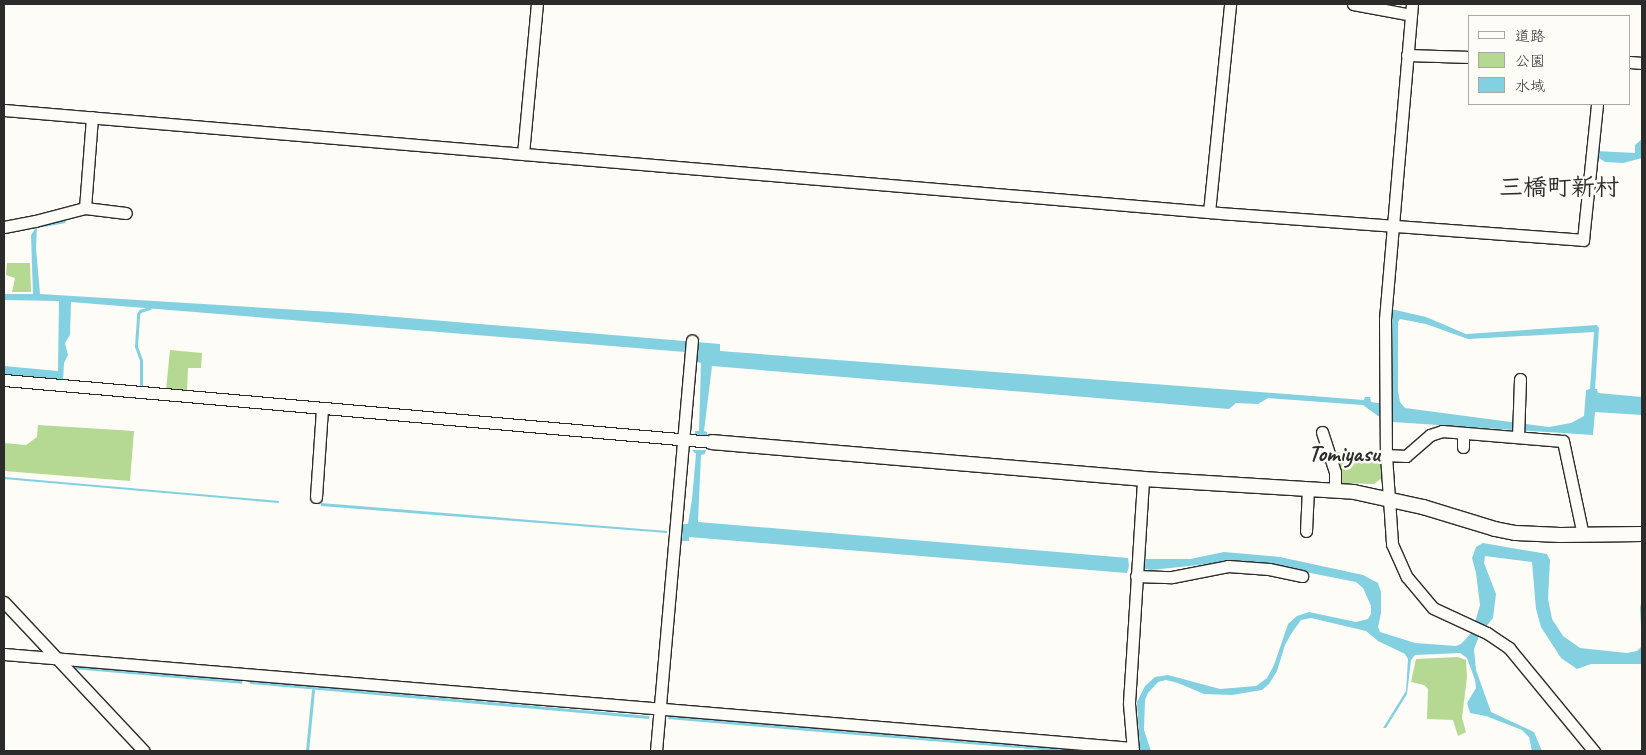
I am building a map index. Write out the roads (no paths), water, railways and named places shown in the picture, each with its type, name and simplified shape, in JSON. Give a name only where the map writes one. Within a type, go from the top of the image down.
[{"type":"street","points":[[523,154],[537,4]]},
{"type":"street","points":[[1209,212],[1230,4]]},
{"type":"street","points":[[1353,4],[1411,10],[1385,319],[1386,455],[1392,544],[1407,577],[1433,608],[1469,624],[1508,648],[1594,751]]},
{"type":"street","points":[[1408,55],[1468,57]]},
{"type":"street","points":[[4,110],[1209,212],[1584,240],[1597,105]]},
{"type":"street","points":[[85,208],[92,117]]},
{"type":"street","points":[[4,226],[35,221],[85,208],[126,213]]},
{"type":"street","points":[[656,751],[688,440],[692,341]]},
{"type":"street","points":[[1518,437],[1520,379]]},
{"type":"street","points":[[4,380],[1143,479],[1335,491],[1388,498],[1495,529],[1516,533],[1642,534]]},
{"type":"street","points":[[316,497],[322,408]]},
{"type":"street","points":[[1386,455],[1406,456],[1430,435],[1442,431],[1563,441],[1582,535]]},
{"type":"street","points":[[1322,432],[1335,472],[1335,491]]},
{"type":"street","points":[[1463,432],[1463,447]]},
{"type":"street","points":[[4,654],[1132,749],[1129,703],[1143,479]]},
{"type":"street","points":[[1306,531],[1308,490]]},
{"type":"street","points":[[1136,574],[1172,577],[1228,566],[1269,569],[1302,576]]},
{"type":"street","points":[[4,602],[144,751]]},
{"type":"water","points":[[1642,139],[1642,158],[1623,163],[1605,162],[1596,156],[1596,151],[1635,153],[1635,145]]},
{"type":"water","points":[[37,226],[36,248],[40,294],[348,313],[720,344],[720,351],[1364,400],[1365,397],[1370,397],[1371,402],[1377,403],[1388,402],[1391,309],[1426,317],[1466,334],[1597,325],[1599,328],[1595,389],[1597,389],[1598,393],[1642,397],[1642,415],[1595,412],[1593,435],[1393,422],[1388,416],[1378,416],[1363,405],[1268,398],[1258,404],[1236,403],[1229,409],[712,366],[704,431],[707,432],[707,436],[695,435],[695,431],[699,431],[701,363],[697,362],[697,353],[71,302],[70,335],[65,343],[68,355],[64,363],[63,381],[4,375],[4,366],[58,371],[59,301],[4,300],[4,294],[33,294],[31,235]],"holes":[[[1400,319],[1426,324],[1468,339],[1594,332],[1590,389],[1586,390],[1584,416],[1571,423],[1549,427],[1405,408],[1400,402],[1398,391],[1398,322]]]},
{"type":"water","points":[[692,450],[706,450],[705,454],[701,455],[698,522],[1128,558],[1129,566],[1127,573],[689,537],[689,541],[682,541],[683,524],[688,524],[692,499],[696,454]]},
{"type":"water","points":[[4,477],[279,501],[279,503],[4,479]]},
{"type":"water","points":[[321,503],[667,531],[667,533],[321,506]]},
{"type":"water","points":[[1483,543],[1547,554],[1550,560],[1548,599],[1552,619],[1563,636],[1580,648],[1627,653],[1637,651],[1642,646],[1642,664],[1591,664],[1577,669],[1561,658],[1541,627],[1536,609],[1532,562],[1485,556],[1484,563],[1496,594],[1493,618],[1480,634],[1474,649],[1476,670],[1491,712],[1534,732],[1542,751],[1532,751],[1529,737],[1522,730],[1486,716],[1470,713],[1467,703],[1476,688],[1475,680],[1467,658],[1460,653],[1415,655],[1411,660],[1407,694],[1386,728],[1383,728],[1406,691],[1408,659],[1405,654],[1378,641],[1366,631],[1311,618],[1301,620],[1291,634],[1285,645],[1277,671],[1269,684],[1262,690],[1232,695],[1204,694],[1178,683],[1166,680],[1158,682],[1148,693],[1145,700],[1144,730],[1151,751],[1140,751],[1137,702],[1145,686],[1155,677],[1168,675],[1220,689],[1256,686],[1267,678],[1274,665],[1288,624],[1297,616],[1309,612],[1356,622],[1368,619],[1371,614],[1371,606],[1363,588],[1356,582],[1285,568],[1227,562],[1151,570],[1142,568],[1143,559],[1190,559],[1224,552],[1280,557],[1363,575],[1378,583],[1381,592],[1381,613],[1378,627],[1380,632],[1415,643],[1456,646],[1461,644],[1472,632],[1480,605],[1472,558],[1476,547]]},
{"type":"water","points":[[1642,601],[1642,646],[1640,607]]},
{"type":"water","points":[[74,666],[242,681],[242,684],[74,669]]},
{"type":"water","points":[[250,681],[649,716],[649,719],[250,684]]},
{"type":"water","points":[[669,716],[1097,751],[1056,751],[808,731],[668,719]]},
{"type":"waterway","points":[[37,226],[64,221]]},
{"type":"waterway","points":[[141,388],[141,360],[136,346],[138,314],[140,311],[150,308]]},
{"type":"waterway","points":[[307,751],[313,690]]},
{"type":"district","name":"三橋町新村","points":[[1559,188]]},
{"type":"district","name":"Tomiyasu","points":[[1344,454]]}]
